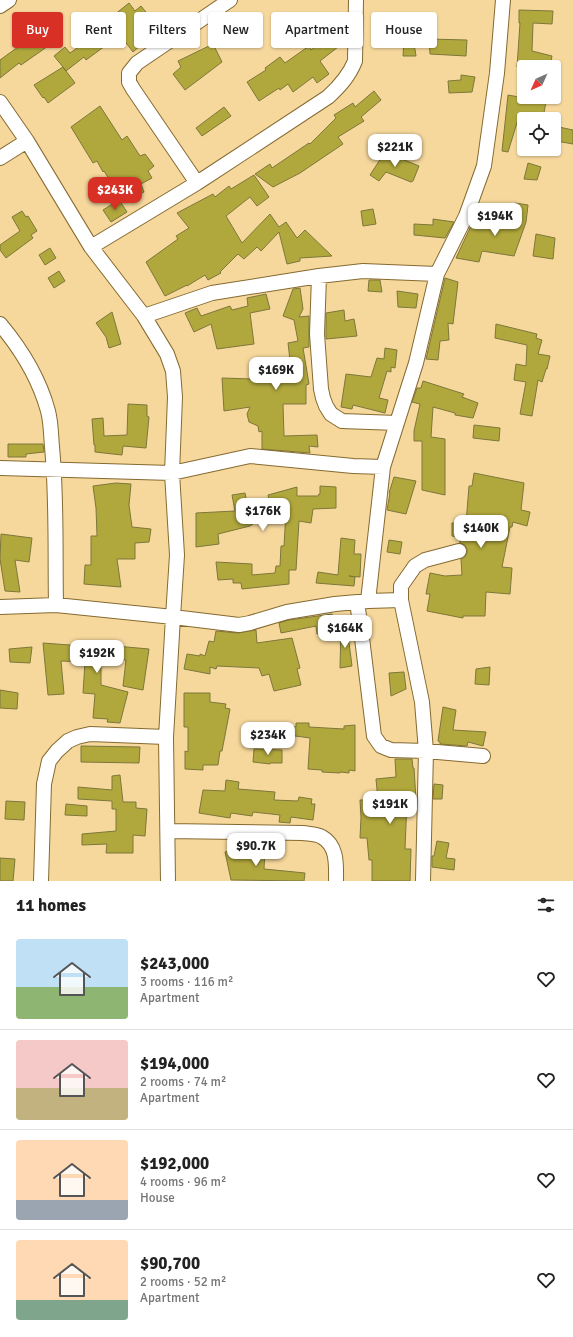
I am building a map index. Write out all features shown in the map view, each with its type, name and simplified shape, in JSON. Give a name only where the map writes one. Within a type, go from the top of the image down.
[{"type":"street","points":[[0,6],[9,0]]},
{"type":"street","points":[[197,183],[133,89],[129,82],[129,73],[137,63],[230,0]]},
{"type":"street","points":[[91,247],[197,183],[328,97],[340,86],[351,70],[355,61],[356,0]]},
{"type":"street","points":[[483,756],[426,751],[391,750],[380,746],[374,736],[362,630],[362,601],[383,467],[416,363],[437,274],[466,216],[484,166],[497,73],[503,0]]},
{"type":"street","points":[[0,102],[26,141],[91,247],[144,316],[167,354],[173,371],[175,397],[172,473],[176,555],[166,737],[168,881]]},
{"type":"street","points":[[0,158],[26,141]]},
{"type":"street","points":[[144,316],[212,293],[319,276],[363,271],[437,274]]},
{"type":"street","points":[[319,276],[317,334],[320,373],[323,398],[331,414],[342,421],[397,423]]},
{"type":"street","points":[[0,324],[16,343],[24,357],[49,412],[54,469],[56,605]]},
{"type":"street","points":[[0,468],[172,473],[250,456],[353,466],[383,467]]},
{"type":"street","points":[[423,881],[426,751],[422,702],[401,600],[401,586],[415,566],[424,560],[459,551]]},
{"type":"street","points":[[0,607],[56,605],[239,625],[287,612],[362,601],[401,600]]},
{"type":"street","points":[[41,881],[44,784],[49,761],[57,751],[68,741],[90,734],[166,737]]},
{"type":"street","points":[[168,830],[303,833],[322,837],[333,851],[336,858],[336,881]]},
{"type":"building","points":[[129,3],[135,11],[141,6],[146,12],[134,12],[134,48],[138,48],[133,52],[126,43],[126,12],[118,12]]},
{"type":"building","points":[[519,10],[553,11],[552,24],[533,23],[532,51],[552,56],[551,60],[517,60]]},
{"type":"building","points":[[437,39],[467,40],[466,56],[430,54],[430,48],[437,48]]},
{"type":"building","points":[[208,46],[208,48],[215,48],[222,62],[185,90],[173,74],[181,67],[178,61]]},
{"type":"building","points":[[65,47],[70,53],[77,48],[102,48],[86,60],[84,57],[66,71],[75,83],[48,103],[34,85],[63,67],[54,56]]},
{"type":"building","points":[[17,48],[45,48],[21,65],[19,63],[0,78],[0,60]]},
{"type":"building","points":[[306,48],[310,48],[311,50],[314,48],[337,48],[320,61],[329,74],[317,83],[313,77],[293,92],[288,84],[259,101],[247,82],[266,70],[265,68],[280,57],[285,63]]},
{"type":"building","points":[[403,48],[415,48],[416,56],[403,56]]},
{"type":"building","points":[[461,75],[475,77],[472,92],[449,93],[448,81],[461,80]]},
{"type":"building","points":[[374,91],[381,100],[361,117],[364,121],[338,137],[343,144],[300,173],[273,187],[255,174],[270,164],[272,168],[309,143],[310,144],[336,118],[334,115],[353,103],[355,107]]},
{"type":"building","points":[[508,95],[517,97],[517,104],[546,104],[544,112],[517,112],[517,123],[508,152],[502,151]]},
{"type":"building","points":[[100,106],[122,140],[127,136],[140,156],[145,154],[154,166],[148,171],[152,178],[141,184],[144,192],[124,203],[97,161],[93,163],[71,127]]},
{"type":"building","points":[[224,107],[231,116],[202,136],[196,128]]},
{"type":"building","points":[[561,127],[573,130],[573,144],[561,142]]},
{"type":"building","points":[[385,152],[419,166],[413,181],[411,182],[386,172],[379,181],[370,175]]},
{"type":"building","points":[[528,163],[541,167],[537,180],[524,179]]},
{"type":"building","points":[[254,175],[269,197],[257,206],[250,197],[226,216],[242,243],[270,214],[279,227],[286,222],[297,238],[305,230],[332,256],[300,258],[300,261],[287,264],[279,232],[261,251],[257,247],[244,259],[238,254],[220,272],[221,273],[208,280],[205,275],[187,286],[165,296],[146,262],[178,239],[176,236],[189,228],[177,213],[213,194],[215,197],[229,186],[231,189]]},
{"type":"building","points":[[119,200],[127,212],[111,222],[103,210]]},
{"type":"building","points":[[515,203],[528,205],[526,222],[514,256],[482,251],[479,262],[456,258],[471,226],[479,228],[483,217],[505,226],[506,222],[512,223]]},
{"type":"building","points":[[373,209],[376,224],[363,226],[361,211]]},
{"type":"building","points":[[22,211],[26,217],[28,216],[37,231],[31,235],[33,238],[6,258],[0,250],[0,245],[20,231],[12,217]]},
{"type":"building","points":[[433,219],[454,222],[445,238],[414,235],[414,224],[433,225]]},
{"type":"building","points":[[536,234],[555,238],[553,259],[533,256]]},
{"type":"building","points":[[50,248],[56,258],[45,265],[39,255]]},
{"type":"building","points":[[59,271],[65,281],[54,288],[48,278]]},
{"type":"building","points":[[445,278],[458,282],[453,324],[448,323],[449,340],[440,341],[438,360],[426,359]]},
{"type":"building","points":[[369,280],[380,280],[382,292],[368,291]]},
{"type":"building","points":[[300,288],[303,309],[299,317],[309,316],[309,347],[303,348],[309,384],[306,385],[306,404],[283,404],[284,436],[317,435],[318,447],[309,446],[310,453],[262,449],[262,431],[259,432],[258,426],[249,422],[247,414],[250,407],[224,411],[222,378],[292,378],[288,343],[298,341],[294,320],[283,316],[293,289]]},
{"type":"building","points":[[397,291],[418,294],[416,308],[398,307]]},
{"type":"building","points":[[266,294],[270,309],[250,313],[254,344],[217,349],[211,324],[194,332],[185,313],[197,308],[201,316],[230,306],[232,310],[248,306],[247,298]]},
{"type":"building","points":[[344,310],[345,321],[354,319],[357,336],[326,339],[326,313]]},
{"type":"building","points":[[112,312],[121,344],[109,348],[106,337],[96,323]]},
{"type":"building","points":[[496,324],[537,334],[536,338],[542,340],[538,354],[550,356],[542,382],[538,380],[532,416],[520,414],[526,382],[514,380],[516,364],[526,366],[527,345],[495,338]]},
{"type":"building","points":[[385,348],[397,350],[395,368],[391,367],[391,372],[387,371],[379,398],[388,400],[385,413],[353,405],[352,409],[341,407],[346,374],[371,377],[377,358],[384,359]]},
{"type":"building","points":[[423,381],[464,394],[462,397],[478,403],[473,418],[455,415],[455,413],[433,407],[431,437],[445,439],[445,495],[422,490],[422,441],[414,441],[414,431],[420,404],[412,402],[417,388],[421,388]]},
{"type":"building","points":[[128,404],[147,405],[147,416],[149,417],[146,448],[123,446],[122,455],[95,452],[92,419],[103,418],[104,436],[127,435]]},
{"type":"building","points":[[474,425],[500,428],[499,441],[473,438]]},
{"type":"building","points":[[8,444],[43,444],[44,452],[26,454],[26,457],[8,457]]},
{"type":"building","points":[[474,473],[524,483],[521,510],[530,512],[527,526],[513,522],[512,527],[510,527],[502,567],[512,568],[510,594],[486,592],[485,616],[463,616],[463,618],[427,611],[430,594],[426,594],[430,573],[445,576],[462,575],[461,559],[465,557],[467,549],[465,545],[460,543],[459,537],[452,536],[452,523],[466,523],[469,486],[472,486]]},
{"type":"building","points":[[394,477],[416,481],[406,514],[387,510],[389,493]]},
{"type":"building","points":[[116,483],[131,484],[129,505],[132,527],[151,529],[149,542],[135,543],[135,559],[117,559],[121,587],[84,584],[85,565],[91,565],[91,536],[97,536],[96,508],[93,486]]},
{"type":"building","points":[[320,486],[336,487],[336,508],[313,509],[311,523],[299,521],[296,570],[289,570],[289,584],[242,589],[241,583],[233,583],[233,579],[218,580],[216,562],[252,564],[252,575],[275,573],[276,566],[280,566],[281,546],[284,546],[286,511],[252,522],[253,524],[250,526],[218,534],[219,544],[196,547],[196,513],[235,511],[232,495],[245,493],[248,508],[269,501],[268,495],[297,487],[297,496],[318,496],[320,494]]},
{"type":"building","points":[[1,534],[32,538],[29,562],[15,560],[20,592],[5,591],[0,559]]},
{"type":"building","points":[[341,538],[355,540],[354,554],[361,554],[360,577],[349,576],[355,577],[354,586],[316,583],[318,572],[338,575]]},
{"type":"building","points":[[389,540],[402,542],[400,554],[387,552]]},
{"type":"building","points":[[332,614],[336,633],[317,634],[316,626],[281,633],[279,623],[289,620]]},
{"type":"building","points":[[341,627],[347,627],[352,666],[340,668]]},
{"type":"building","points":[[256,630],[257,643],[292,638],[300,668],[297,669],[301,685],[274,691],[269,674],[262,676],[259,668],[217,666],[216,669],[210,667],[210,674],[184,669],[187,654],[200,656],[200,654],[205,656],[209,641],[214,642],[216,631],[238,633]]},
{"type":"building","points":[[43,643],[83,646],[83,643],[149,649],[143,690],[123,686],[126,660],[101,659],[101,685],[128,692],[120,723],[107,722],[108,719],[93,718],[95,694],[83,693],[85,662],[61,661],[64,694],[48,695]]},
{"type":"building","points":[[32,647],[30,663],[10,662],[9,649]]},
{"type":"building","points":[[490,667],[489,685],[475,684],[476,669]]},
{"type":"building","points":[[404,672],[406,689],[391,696],[389,673]]},
{"type":"building","points":[[0,690],[18,693],[17,709],[0,708]]},
{"type":"building","points":[[184,693],[210,693],[210,702],[226,704],[225,708],[230,709],[218,765],[203,765],[203,770],[185,769],[185,751],[188,752],[188,727],[184,727]]},
{"type":"building","points":[[443,707],[456,710],[453,730],[486,732],[483,746],[468,742],[467,746],[440,744],[438,741]]},
{"type":"building","points":[[296,723],[309,723],[309,727],[344,729],[344,726],[355,725],[355,771],[349,770],[349,773],[340,773],[322,772],[322,770],[308,769],[310,738],[288,735],[289,726],[296,727]]},
{"type":"building","points":[[81,746],[140,747],[139,763],[81,762]]},
{"type":"building","points":[[254,749],[282,750],[282,763],[270,764],[253,762]]},
{"type":"building","points":[[395,759],[412,759],[414,768],[416,800],[407,800],[405,849],[411,849],[410,881],[372,881],[372,860],[369,860],[367,838],[360,838],[360,800],[378,800],[376,779],[396,777]]},
{"type":"building","points":[[120,775],[123,802],[136,802],[136,808],[147,809],[145,836],[133,835],[133,853],[106,853],[107,844],[82,845],[82,834],[116,831],[116,809],[112,809],[112,801],[78,799],[78,787],[112,790],[112,776]]},
{"type":"building","points":[[226,780],[239,782],[238,789],[275,792],[274,800],[298,801],[299,797],[312,799],[311,804],[315,804],[313,820],[291,817],[290,823],[279,822],[280,815],[253,812],[252,816],[231,813],[230,818],[199,813],[203,790],[225,791]]},
{"type":"building","points":[[434,784],[443,785],[442,799],[433,799]]},
{"type":"building","points":[[6,801],[25,802],[24,820],[5,819]]},
{"type":"building","points":[[66,804],[87,806],[87,816],[65,815]]},
{"type":"building","points":[[437,841],[449,843],[446,858],[455,859],[454,870],[432,867],[432,856],[434,856]]},
{"type":"building","points":[[237,849],[265,850],[264,869],[305,873],[304,881],[231,880],[225,852]]},
{"type":"building","points":[[0,858],[15,859],[13,881],[0,881]]}]
